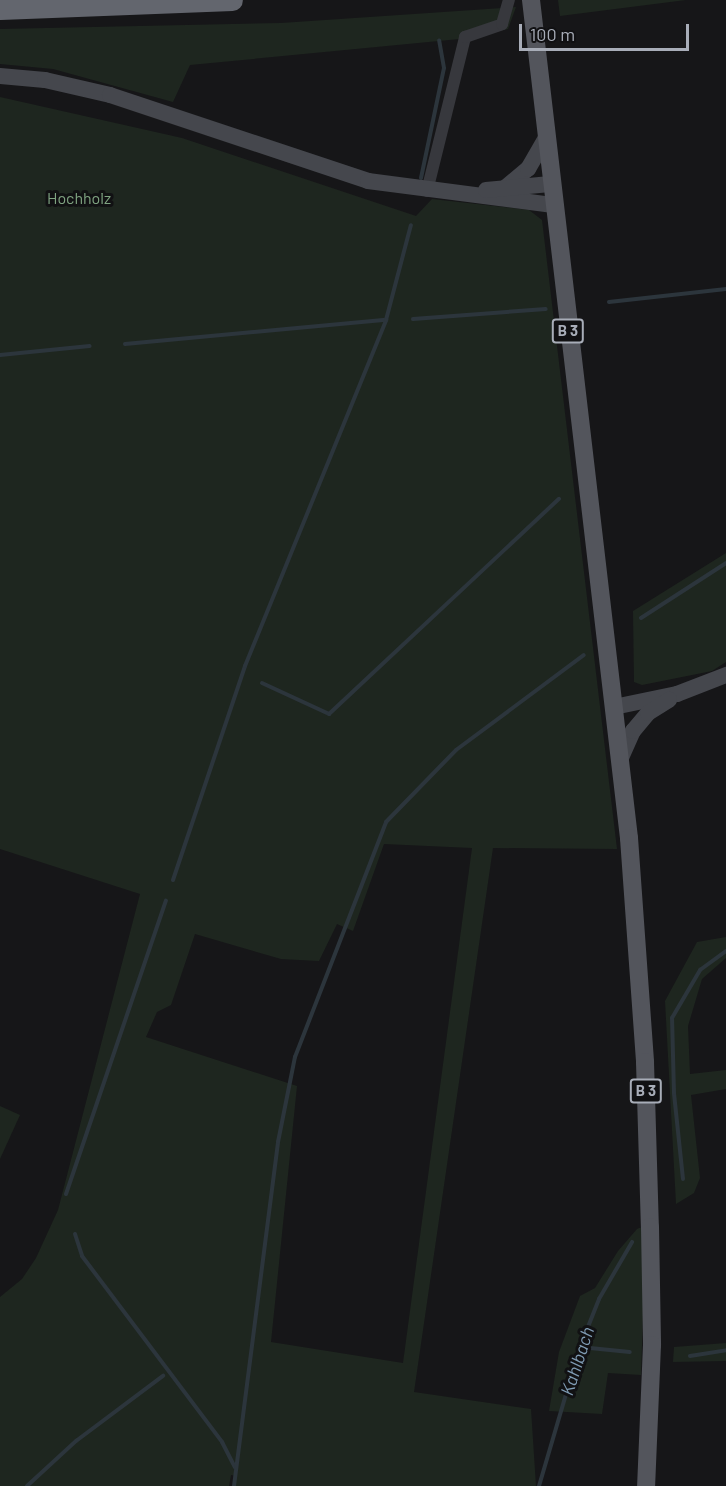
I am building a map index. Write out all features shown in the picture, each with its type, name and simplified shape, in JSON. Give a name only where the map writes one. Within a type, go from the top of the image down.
[{"type":"highway","points":[[0,9],[232,0]]},
{"type":"main road","name":"B 3","points":[[531,0],[550,184],[620,760],[645,1073],[652,1345],[646,1486]]},
{"type":"main road","points":[[0,76],[45,80],[110,94],[368,182],[553,205]]},
{"type":"main road","points":[[504,188],[528,169],[546,138]]},
{"type":"main road","points":[[453,194],[550,184]]},
{"type":"main road","points":[[614,707],[677,694],[726,675]]},
{"type":"main road","points":[[620,760],[633,730],[648,713],[677,694]]},
{"type":"street","points":[[427,191],[465,37],[502,24],[509,0]]},
{"type":"green space","points":[[558,0],[686,0],[560,16]]},
{"type":"green space","points":[[516,7],[508,29],[470,38],[190,65],[173,102],[53,69],[0,64],[0,29],[281,23]]},
{"type":"green space","name":"Hochholz","points":[[0,97],[182,138],[416,216],[432,199],[529,210],[542,220],[617,849],[493,848],[414,1392],[531,1409],[536,1486],[236,1486],[236,1476],[231,1475],[229,1486],[0,1486],[0,1297],[22,1279],[36,1258],[58,1210],[140,894],[0,849]],"holes":[[[384,844],[472,848],[403,1363],[271,1342],[297,1086],[146,1037],[157,1012],[171,1005],[195,934],[281,959],[319,961],[337,924],[353,931]]]},
{"type":"green space","points":[[726,553],[726,662],[712,671],[642,685],[634,682],[633,611]]},
{"type":"green space","points":[[726,937],[726,958],[702,979],[688,1026],[690,1074],[726,1070],[726,1089],[691,1095],[700,1178],[694,1193],[676,1204],[665,1001],[697,942]]},
{"type":"green space","points":[[0,1106],[20,1115],[0,1159]]},
{"type":"green space","points":[[646,1225],[641,1375],[608,1373],[602,1414],[549,1411],[559,1352],[580,1296],[595,1288],[618,1251],[637,1229]]},
{"type":"green space","points":[[726,1343],[726,1361],[673,1362],[674,1347]]},
{"type":"waterway","points":[[421,178],[444,68],[439,40]]},
{"type":"waterway","points":[[173,880],[245,666],[386,320],[411,225]]},
{"type":"waterway","points":[[609,302],[726,289]]},
{"type":"waterway","points":[[413,319],[546,309]]},
{"type":"waterway","points":[[125,344],[386,320]]},
{"type":"waterway","points":[[0,355],[90,346]]},
{"type":"waterway","points":[[262,683],[329,714],[559,499]]},
{"type":"waterway","points":[[641,618],[726,563]]},
{"type":"waterway","points":[[234,1486],[278,1142],[295,1057],[386,822],[456,750],[584,655]]},
{"type":"waterway","points":[[66,1194],[166,901]]},
{"type":"waterway","name":"Kahlbach","points":[[683,1179],[674,1093],[672,1018],[700,970],[726,951]]},
{"type":"waterway","points":[[75,1234],[82,1256],[222,1442],[235,1467]]},
{"type":"waterway","name":"Kahlbach","points":[[539,1486],[580,1347],[599,1299],[632,1242]]},
{"type":"waterway","points":[[580,1347],[630,1352]]},
{"type":"waterway","points":[[690,1356],[726,1350]]},
{"type":"waterway","points":[[27,1486],[76,1441],[163,1376]]}]
